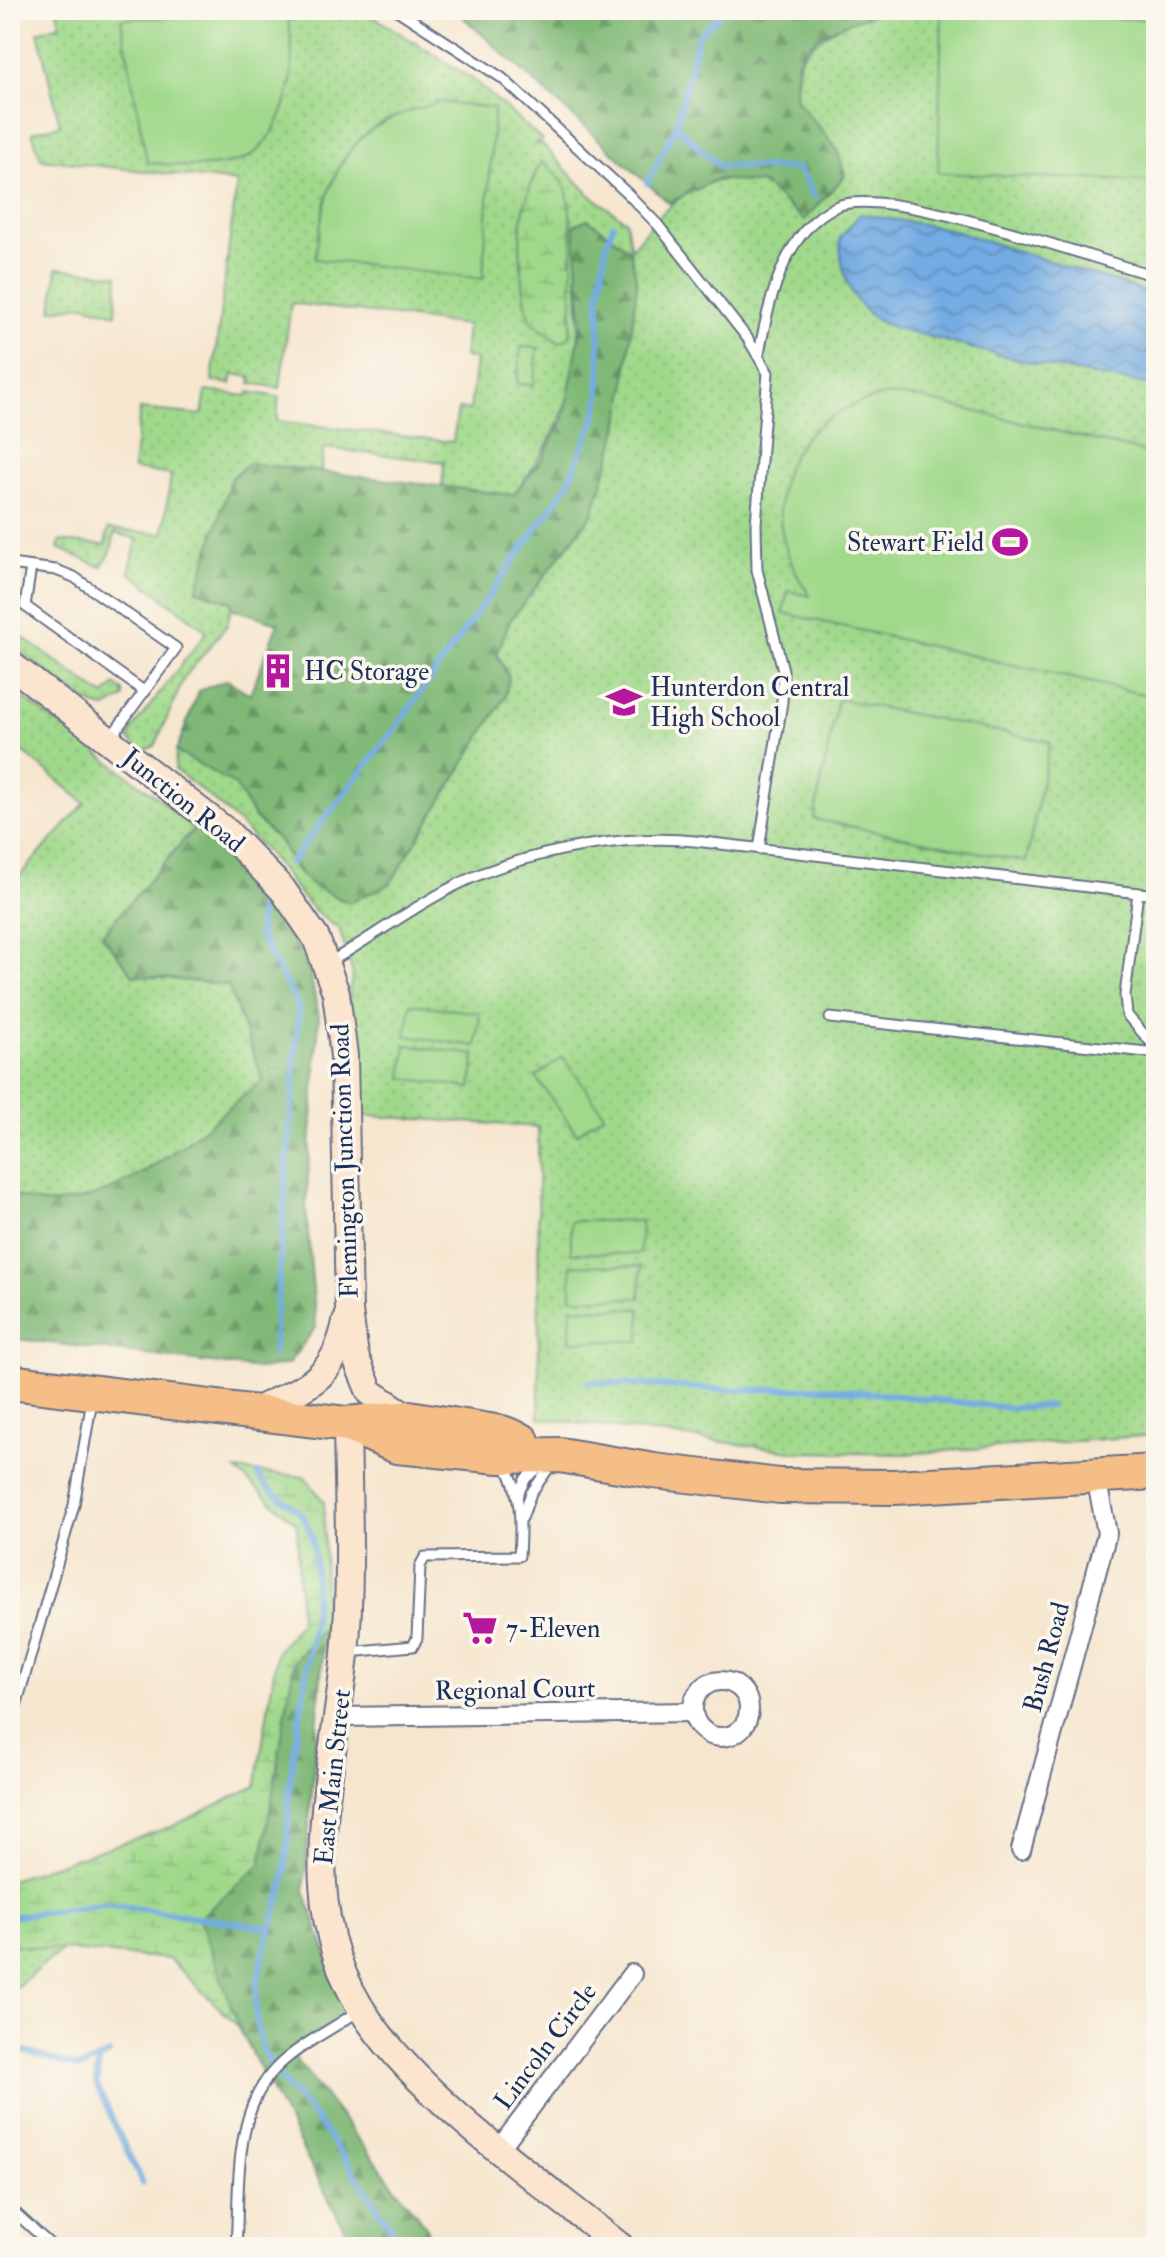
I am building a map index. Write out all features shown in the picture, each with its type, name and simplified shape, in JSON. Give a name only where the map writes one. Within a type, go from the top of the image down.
[{"type":"highway","points":[[10,1382],[347,1424],[409,1418],[502,1433],[560,1455]]},
{"type":"highway","points":[[347,1424],[397,1446],[499,1456],[560,1455],[680,1475],[824,1488],[1156,1472]]},
{"type":"street","name":"Junction Road","points":[[10,664],[227,832],[300,913],[328,963]]},
{"type":"street","name":"Flemington Junction Road","points":[[328,963],[341,1021],[347,1089],[349,1311]]},
{"type":"street","points":[[251,1413],[324,1374],[342,1343],[349,1311]]},
{"type":"street","points":[[349,1311],[355,1356],[364,1383],[370,1392],[409,1418]]},
{"type":"street","name":"East Main Street","points":[[347,1424],[349,1537],[345,1652],[321,1827],[322,1896],[327,1931],[337,1963],[361,2009],[410,2068],[499,2149],[621,2247]]},
{"type":"street","name":"Bush Road","points":[[1021,1850],[1107,1533],[1096,1477]]},
{"type":"street","name":"Regional Court","points":[[338,1717],[693,1712]]},
{"type":"street","name":"Lincoln Circle","points":[[499,2149],[632,1974]]},
{"type":"lane","points":[[397,10],[502,78],[628,194],[658,225],[759,354],[768,373],[769,392],[756,524],[757,570],[783,670],[782,702],[759,849]]},
{"type":"lane","points":[[759,354],[769,301],[792,250],[813,224],[835,207],[861,200],[927,211],[1156,276]]},
{"type":"lane","points":[[10,564],[56,570],[74,577],[176,648],[109,740]]},
{"type":"lane","points":[[31,567],[25,606],[145,692]]},
{"type":"lane","points":[[328,963],[481,874],[540,856],[678,839],[1156,895]]},
{"type":"lane","points":[[1138,893],[1125,995],[1127,1015],[1156,1050]]},
{"type":"lane","points":[[830,1018],[1156,1050]]},
{"type":"lane","points":[[10,1727],[74,1505],[93,1393]]},
{"type":"lane","points":[[517,1496],[533,1472],[560,1455]]},
{"type":"lane","points":[[521,1521],[537,1482],[560,1455]]},
{"type":"lane","points":[[345,1652],[413,1646],[417,1638],[421,1561],[435,1555],[519,1556],[521,1521],[517,1496],[510,1474],[499,1456]]},
{"type":"lane","points":[[236,2247],[246,2122],[268,2079],[279,2064],[361,2009]]},
{"type":"lane","points":[[10,2208],[53,2247]]},
{"type":"green space","name":"Hunterdon Central High School","points":[[57,10],[363,10],[471,78],[542,140],[534,144],[542,144],[589,194],[626,221],[631,249],[671,205],[702,185],[720,180],[761,184],[805,219],[813,122],[795,97],[800,58],[814,43],[840,25],[887,10],[1156,10],[1156,1435],[904,1454],[799,1452],[539,1418],[538,1127],[357,1115],[349,991],[353,974],[339,928],[310,906],[238,822],[175,770],[176,751],[237,785],[509,678],[497,655],[509,622],[593,513],[630,250],[577,276],[579,342],[568,398],[544,450],[507,504],[442,488],[444,462],[324,448],[321,472],[249,463],[197,590],[233,602],[227,625],[184,678],[155,746],[142,751],[129,740],[133,728],[207,631],[129,572],[137,539],[115,533],[110,554],[101,567],[58,548],[60,541],[105,545],[108,529],[163,534],[171,475],[133,469],[140,409],[202,415],[206,391],[248,396],[249,392],[279,397],[277,421],[453,442],[458,409],[470,410],[476,359],[464,357],[467,325],[291,303],[280,388],[250,383],[251,377],[233,374],[231,384],[212,381],[237,182],[41,159],[32,132],[60,125],[38,32],[60,25]]},
{"type":"green space","points":[[455,10],[887,10],[825,33],[805,49],[799,59],[795,98],[837,149],[845,176],[804,220],[763,184],[717,179],[669,203]]},
{"type":"green space","points":[[942,10],[1156,20],[1156,182],[938,173]]},
{"type":"green space","points":[[288,13],[291,81],[278,123],[261,147],[239,161],[216,166],[147,162],[121,19]]},
{"type":"green space","points":[[439,102],[494,108],[483,279],[315,259],[333,180],[354,146],[368,132],[386,121]]},
{"type":"green space","points":[[541,161],[563,183],[570,211],[570,337],[559,343],[528,318],[522,275],[520,238],[525,202]]},
{"type":"green space","points":[[588,219],[630,250],[637,283],[623,403],[614,446],[593,513],[509,622],[497,654],[509,678],[505,697],[390,884],[349,903],[315,887],[297,871],[280,842],[255,818],[235,785],[176,751],[199,691],[227,680],[250,694],[278,623],[231,608],[232,602],[197,590],[231,478],[249,463],[513,495],[541,461],[564,417],[582,322],[574,225]]},
{"type":"green space","points":[[57,268],[118,275],[116,314],[84,305],[52,310]]},
{"type":"green space","points":[[521,347],[538,348],[534,385],[517,384]]},
{"type":"green space","points":[[891,395],[920,398],[1156,455],[1156,697],[783,613],[788,591],[810,596],[791,563],[782,530],[780,499],[787,469],[801,443],[824,421],[854,405]]},
{"type":"green space","points":[[10,628],[104,696],[115,685],[123,691],[124,698],[105,708],[93,705],[10,645]]},
{"type":"green space","points":[[10,688],[196,826],[103,935],[133,975],[228,985],[263,1080],[162,1160],[105,1192],[76,1201],[42,1203],[10,1194],[10,876],[16,880],[85,803],[10,741]]},
{"type":"green space","points":[[838,699],[1050,742],[1026,862],[814,819]]},
{"type":"green space","points":[[196,826],[255,877],[277,904],[310,973],[319,1017],[306,1208],[316,1327],[288,1364],[260,1369],[10,1338],[10,1194],[46,1203],[75,1201],[105,1192],[162,1160],[263,1080],[228,985],[133,975],[102,935]]},
{"type":"green space","points":[[411,1004],[480,1013],[476,1046],[406,1036]]},
{"type":"green space","points":[[406,1045],[475,1055],[471,1088],[402,1078]]},
{"type":"green space","points":[[563,1057],[604,1114],[577,1134],[536,1077]]},
{"type":"green space","points":[[571,1221],[641,1221],[640,1254],[571,1253]]},
{"type":"green space","points":[[571,1265],[641,1266],[640,1298],[571,1298]]},
{"type":"green space","points":[[571,1308],[640,1309],[640,1341],[570,1341]]},
{"type":"green space","points":[[236,1470],[305,1477],[324,1502],[325,1626],[294,1661],[261,1864],[199,1918],[239,2027],[169,1959],[10,1945],[10,1880],[173,1826],[256,1786],[277,1652],[300,1622],[297,1524]]},
{"type":"green space","points":[[325,1626],[304,1890],[347,2013],[290,2051],[426,2227],[432,2247],[354,2247],[239,2028],[199,1918],[261,1863],[294,1661]]},
{"type":"green space","points":[[10,1945],[63,1949],[10,1992]]},
{"type":"water","points":[[860,214],[945,228],[1156,295],[1156,385],[1012,358],[897,328],[876,319],[856,299],[842,260],[840,238]]},
{"type":"waterway","points":[[647,183],[676,126],[698,36],[724,10]]},
{"type":"waterway","points":[[676,126],[719,166],[799,169],[815,197]]},
{"type":"waterway","points":[[290,863],[397,726],[568,484],[596,415],[600,396],[599,297],[606,246],[613,225]]},
{"type":"waterway","points":[[260,901],[259,934],[299,1008],[273,1355]]},
{"type":"waterway","points":[[588,1382],[736,1390],[825,1388],[1011,1408],[1050,1406]]},
{"type":"waterway","points":[[258,1474],[262,1482],[296,1510],[307,1524],[313,1548],[315,1578],[310,1650],[290,1783],[285,1872],[258,1982],[256,2002],[261,2044],[270,2063],[335,2144],[403,2247]]},
{"type":"waterway","points":[[10,1917],[107,1904],[271,1928]]},
{"type":"waterway","points":[[10,2047],[80,2068],[109,2054]]},
{"type":"waterway","points":[[99,2060],[96,2084],[142,2183]]},
{"type":"place","name":"Stewart Field","points":[[1010,542]]},
{"type":"place","name":"HC Storage","points":[[278,671]]},
{"type":"place","name":"Hunterdon Central High School","points":[[624,702]]},
{"type":"place","name":"7-Eleven","points":[[480,1628]]}]
